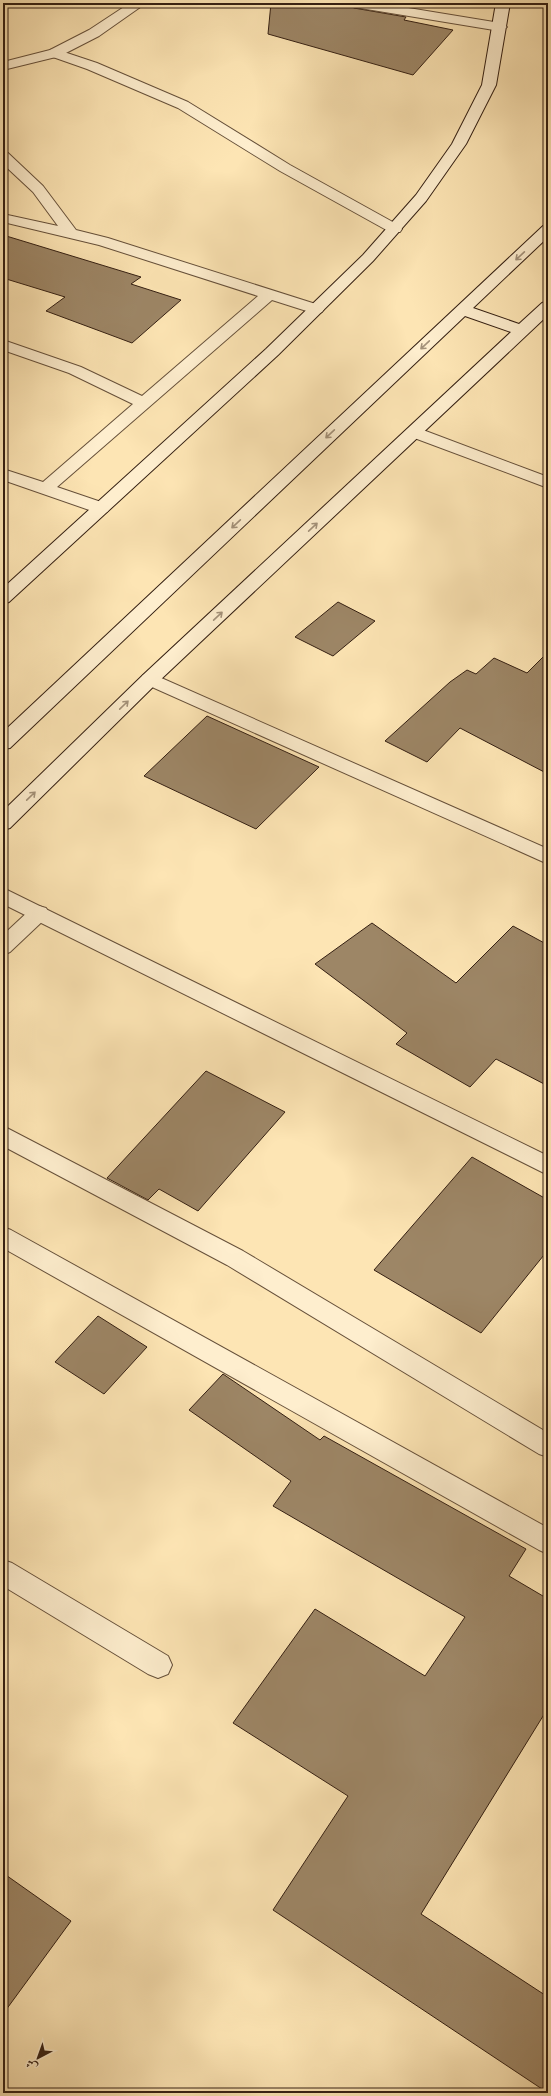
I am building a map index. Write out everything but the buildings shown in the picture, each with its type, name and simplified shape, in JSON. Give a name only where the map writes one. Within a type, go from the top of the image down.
[{"type":"street","points":[[3,66],[55,53],[94,33],[140,3]]},
{"type":"street","points":[[354,3],[500,28]]},
{"type":"street","points":[[3,598],[272,352],[316,310],[395,229],[421,198],[458,144],[489,84],[500,28],[503,3]]},
{"type":"street","points":[[55,53],[92,66],[183,105],[285,168],[395,229]]},
{"type":"street","points":[[3,156],[38,189],[70,232]]},
{"type":"street","points":[[7,223],[70,232],[316,310]]},
{"type":"street","points":[[3,743],[548,229]]},
{"type":"street","points":[[45,489],[269,294]]},
{"type":"street","points":[[3,823],[150,679],[548,306]]},
{"type":"street","points":[[462,310],[523,331]]},
{"type":"street","points":[[3,345],[75,370],[144,403]]},
{"type":"street","points":[[415,432],[548,483]]},
{"type":"street","points":[[3,474],[101,508]]},
{"type":"street","points":[[150,679],[548,857]]},
{"type":"street","points":[[3,895],[548,1166]]},
{"type":"street","points":[[3,947],[39,913]]},
{"type":"street","points":[[3,1134],[236,1258],[548,1446]]},
{"type":"street","points":[[3,1237],[548,1542]]},
{"type":"street","points":[[3,1572],[158,1665]]}]
